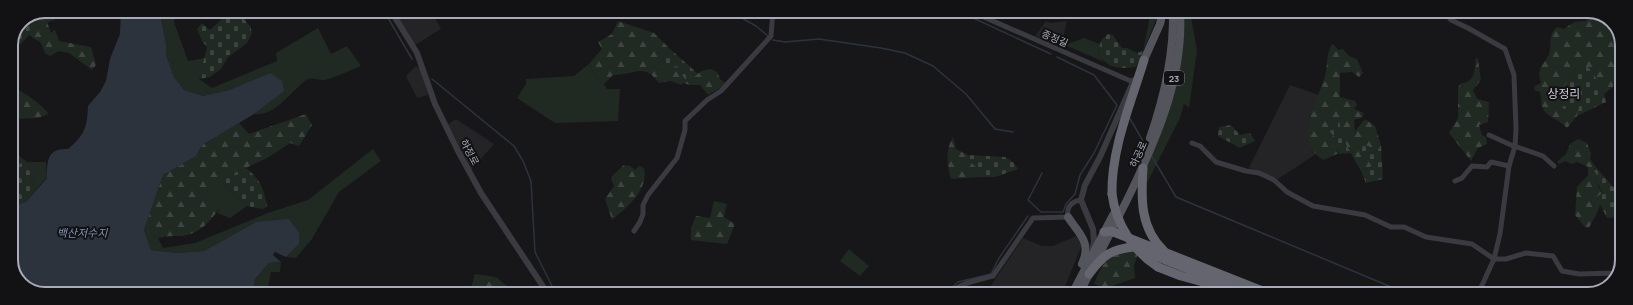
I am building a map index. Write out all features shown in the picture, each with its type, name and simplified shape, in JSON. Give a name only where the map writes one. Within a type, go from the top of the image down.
[{"type":"highway","points":[[1144,60],[1115,153],[1112,174],[1112,194],[1118,220],[1125,233],[1145,258],[1158,267],[1181,276],[1223,287]]},
{"type":"highway","points":[[1143,162],[1142,193],[1145,222],[1155,243],[1166,253]]},
{"type":"highway","points":[[1108,233],[1134,247],[1233,287]]},
{"type":"highway","points":[[1108,233],[1166,253],[1252,287]]},
{"type":"highway","points":[[1089,274],[1106,255],[1114,250],[1134,247]]},
{"type":"main road","points":[[1144,60],[1161,18]]},
{"type":"main road","name":"하공로","points":[[1151,141],[1171,53],[1173,18]]},
{"type":"main road","name":"하공로","points":[[1082,287],[1143,162],[1170,94],[1176,71],[1180,18]]},
{"type":"main road","points":[[1068,217],[1083,238],[1086,250],[1085,258],[1074,287]]},
{"type":"main road","name":"하공로","points":[[1075,287],[1091,256],[1108,233]]},
{"type":"street","name":"하정로","points":[[395,18],[417,53],[436,104],[458,151],[481,193],[543,287]]},
{"type":"street","points":[[634,231],[640,222],[643,214],[643,205],[648,196],[676,158],[685,130],[685,121],[707,100],[721,91],[771,36],[772,18]]},
{"type":"street","name":"종정길","points":[[986,18],[1133,82]]},
{"type":"street","points":[[1450,18],[1505,49],[1514,75],[1516,129],[1515,146],[1509,166],[1500,234],[1494,259],[1481,287]]},
{"type":"street","points":[[1091,256],[1094,234],[1081,200],[1085,185],[1100,157],[1144,60]]},
{"type":"street","points":[[1489,135],[1543,156],[1554,166]]},
{"type":"street","points":[[1192,143],[1200,146],[1216,162],[1246,172],[1260,173],[1274,180],[1287,192],[1313,206],[1365,215],[1391,227],[1404,227],[1426,237],[1472,244],[1494,259],[1506,259],[1526,253],[1553,256],[1562,271],[1579,274],[1612,273]]},
{"type":"street","points":[[1455,181],[1462,178],[1472,166],[1487,167],[1491,162],[1509,166]]},
{"type":"street","points":[[957,287],[993,276],[1033,218],[1068,217],[1069,207],[1072,203],[1081,200]]},
{"type":"street","points":[[1089,219],[1108,233]]},
{"type":"shaded area","points":[[398,18],[435,18],[441,29],[415,45]]},
{"type":"shaded area","points":[[1046,21],[1050,23],[1067,21],[1061,47],[1035,36]]},
{"type":"shaded area","points":[[416,66],[421,69],[428,95],[417,98],[406,76]]},
{"type":"shaded area","points":[[1290,85],[1319,95],[1308,125],[1312,151],[1316,154],[1278,179],[1249,168]]},
{"type":"shaded area","points":[[456,119],[494,144],[471,170],[448,124]]},
{"type":"shaded area","points":[[1076,236],[1083,242],[1065,287],[990,287],[1023,238],[1042,246],[1053,246]]},
{"type":"green space","points":[[45,18],[55,18],[55,20],[47,22],[51,33],[55,30],[59,41],[91,47],[96,65],[92,70],[69,53],[59,51],[50,56],[45,53],[41,43],[29,35],[30,23],[35,20]]},
{"type":"green space","points":[[161,18],[175,18],[174,22],[188,61],[205,58],[199,79],[212,88],[277,61],[276,53],[318,28],[331,54],[347,46],[361,66],[326,80],[312,78],[307,80],[275,108],[261,114],[254,114],[283,91],[270,73],[229,90],[203,96],[184,90],[174,77],[166,55],[166,44]]},
{"type":"green space","points":[[223,18],[243,18],[250,26],[252,33],[247,43],[228,57],[221,69],[210,77],[199,79],[207,47],[202,41],[197,29],[202,23],[210,30]]},
{"type":"green space","points":[[1150,18],[1157,18],[1143,51]]},
{"type":"green space","points":[[1180,18],[1191,18],[1197,51],[1189,108],[1184,104],[1180,118],[1145,187],[1147,165]]},
{"type":"green space","points":[[1588,18],[1592,18],[1600,21],[1607,26],[1613,35],[1615,43],[1615,75],[1613,87],[1604,94],[1576,68],[1557,98],[1579,107],[1577,116],[1567,128],[1543,109],[1540,92],[1534,90],[1535,86],[1541,83],[1540,72],[1549,55],[1551,38],[1554,30],[1557,27],[1564,29],[1574,22],[1585,21]]},
{"type":"green space","points":[[618,21],[654,33],[669,48],[667,53],[660,61],[669,70],[677,67],[683,73],[695,76],[701,71],[710,69],[717,72],[720,79],[725,83],[720,88],[708,95],[700,85],[683,83],[681,85],[671,81],[659,83],[648,73],[638,71],[613,75],[604,84],[597,79],[589,64],[602,49],[598,42],[612,34]]},
{"type":"green space","points":[[30,23],[29,35],[20,45],[18,43],[20,35],[26,26]]},
{"type":"green space","points":[[1108,34],[1113,35],[1122,48],[1127,48],[1137,53],[1145,50],[1136,67],[1114,67],[1102,58],[1098,53],[1101,40]]},
{"type":"green space","points":[[1084,38],[1100,44],[1098,53],[1104,62],[1065,45]]},
{"type":"green space","points":[[1333,44],[1338,50],[1343,49],[1349,56],[1357,59],[1363,73],[1359,77],[1352,72],[1340,73],[1340,97],[1355,101],[1357,105],[1354,109],[1364,113],[1362,118],[1354,120],[1355,131],[1365,119],[1375,126],[1381,145],[1376,153],[1371,152],[1372,166],[1361,171],[1342,138],[1342,133],[1336,139],[1337,154],[1323,160],[1313,151],[1309,141],[1308,126],[1325,76],[1329,50]]},
{"type":"green space","points":[[669,48],[698,74],[685,79],[677,67],[669,70],[663,68],[660,61],[667,53]]},
{"type":"green space","points":[[1476,58],[1478,59],[1481,80],[1473,90],[1477,99],[1489,102],[1488,122],[1479,125],[1482,135],[1486,137],[1487,144],[1478,148],[1471,161],[1449,133],[1458,118],[1458,88],[1460,84],[1469,81],[1472,78]]},
{"type":"green space","points":[[589,64],[597,79],[604,84],[607,89],[620,89],[618,121],[555,123],[517,98],[526,84],[526,79],[574,76]]},
{"type":"green space","points":[[1585,65],[1591,70],[1600,85],[1598,90],[1604,94],[1606,102],[1577,116],[1579,107],[1574,106],[1565,109],[1559,106],[1557,98],[1576,68]]},
{"type":"green space","points":[[18,90],[34,100],[49,114],[38,118],[18,119]]},
{"type":"green space","points":[[306,114],[312,125],[299,146],[290,143],[269,157],[231,175],[205,200],[218,201],[220,208],[203,227],[187,235],[158,238],[144,230],[163,175],[196,156],[202,145],[239,123],[249,134]]},
{"type":"green space","points":[[1338,118],[1342,138],[1351,153],[1337,154],[1338,151],[1331,145],[1336,139],[1327,128]]},
{"type":"green space","points":[[1231,125],[1240,135],[1250,133],[1255,141],[1240,148],[1218,136],[1219,127]]},
{"type":"green space","points":[[953,137],[956,149],[968,155],[971,162],[981,172],[981,177],[951,179],[948,168],[948,152],[950,142]]},
{"type":"green space","points":[[1578,139],[1587,143],[1591,154],[1590,159],[1595,166],[1594,171],[1597,175],[1595,181],[1601,193],[1598,210],[1589,228],[1585,227],[1575,215],[1577,187],[1588,175],[1588,167],[1577,162],[1571,164],[1566,161],[1559,164],[1557,162],[1566,154],[1570,144]]},
{"type":"green space","points":[[1381,145],[1383,179],[1366,183],[1361,171],[1372,166],[1360,151],[1362,146],[1369,146],[1371,152],[1376,153]]},
{"type":"green space","points":[[373,149],[381,161],[339,192],[312,239],[296,258],[286,257],[299,244],[256,222],[204,251],[177,253],[151,250],[144,230],[158,238],[163,248],[195,243],[268,213],[308,200]]},
{"type":"green space","points":[[18,155],[27,162],[18,167]]},
{"type":"green space","points":[[968,155],[1005,157],[1013,162],[1018,169],[995,177],[981,177],[981,172],[971,162]]},
{"type":"green space","points":[[27,162],[46,162],[47,177],[35,191]]},
{"type":"green space","points":[[27,162],[35,191],[26,202],[18,206],[18,185],[18,164]]},
{"type":"green space","points":[[624,165],[630,166],[635,170],[639,166],[644,168],[645,176],[640,191],[636,197],[612,220],[605,199],[614,186],[611,179],[614,174]]},
{"type":"green space","points":[[1595,166],[1613,187],[1615,186],[1615,217],[1607,218],[1601,206],[1594,199],[1602,193],[1599,185],[1594,185],[1597,175],[1594,171]]},
{"type":"green space","points":[[246,168],[255,176],[263,189],[267,206],[263,209],[247,206],[223,182],[231,175]]},
{"type":"green space","points":[[223,182],[247,206],[230,218],[217,213],[220,208],[205,200]]},
{"type":"green space","points":[[714,201],[727,204],[724,217],[735,224],[727,244],[691,240],[691,228],[696,216],[710,218]]},
{"type":"green space","points":[[849,249],[869,266],[860,276],[840,261]]},
{"type":"green space","points":[[1127,250],[1138,254],[1134,265],[1135,278],[1109,287],[1094,284],[1102,266],[1114,255]]},
{"type":"green space","points":[[281,262],[280,272],[271,272],[268,287],[254,287],[255,279],[269,263]]},
{"type":"green space","points":[[475,274],[496,277],[481,287],[471,287]]},
{"type":"green space","points":[[496,277],[508,287],[481,287]]},
{"type":"water","name":"백산저수지","points":[[121,18],[161,18],[166,44],[166,55],[174,77],[184,90],[203,96],[229,90],[270,73],[282,81],[284,91],[254,114],[202,145],[196,156],[163,175],[144,230],[151,250],[177,253],[204,251],[256,222],[289,219],[299,233],[299,244],[286,257],[275,252],[273,255],[281,262],[269,263],[255,279],[254,287],[41,287],[26,279],[21,272],[18,262],[18,205],[26,202],[47,178],[48,161],[52,153],[61,149],[68,149],[82,135],[86,125],[88,106],[100,92],[106,81],[110,59],[120,34]]},
{"type":"waterway","points":[[388,18],[412,59]]},
{"type":"waterway","points":[[742,18],[756,26],[768,36]]},
{"type":"waterway","points":[[973,18],[1051,54]]},
{"type":"waterway","points":[[773,40],[785,42],[819,39],[905,53],[933,66],[966,94],[995,129],[1013,132]]},
{"type":"waterway","points":[[1042,173],[1028,200],[1041,212],[1063,212],[1066,204],[1075,194],[1080,175],[1094,153],[1117,105],[1094,75],[1057,57]]},
{"type":"waterway","points":[[432,79],[514,146],[523,161],[531,181],[535,252],[552,287]]},
{"type":"waterway","points":[[1129,117],[1147,148]]},
{"type":"waterway","points":[[1151,155],[1176,197],[1391,287]]},
{"type":"waterway","points":[[952,287],[958,282],[991,274],[999,258],[1028,216]]},
{"type":"district","name":"상정리","points":[[1564,93]]}]
